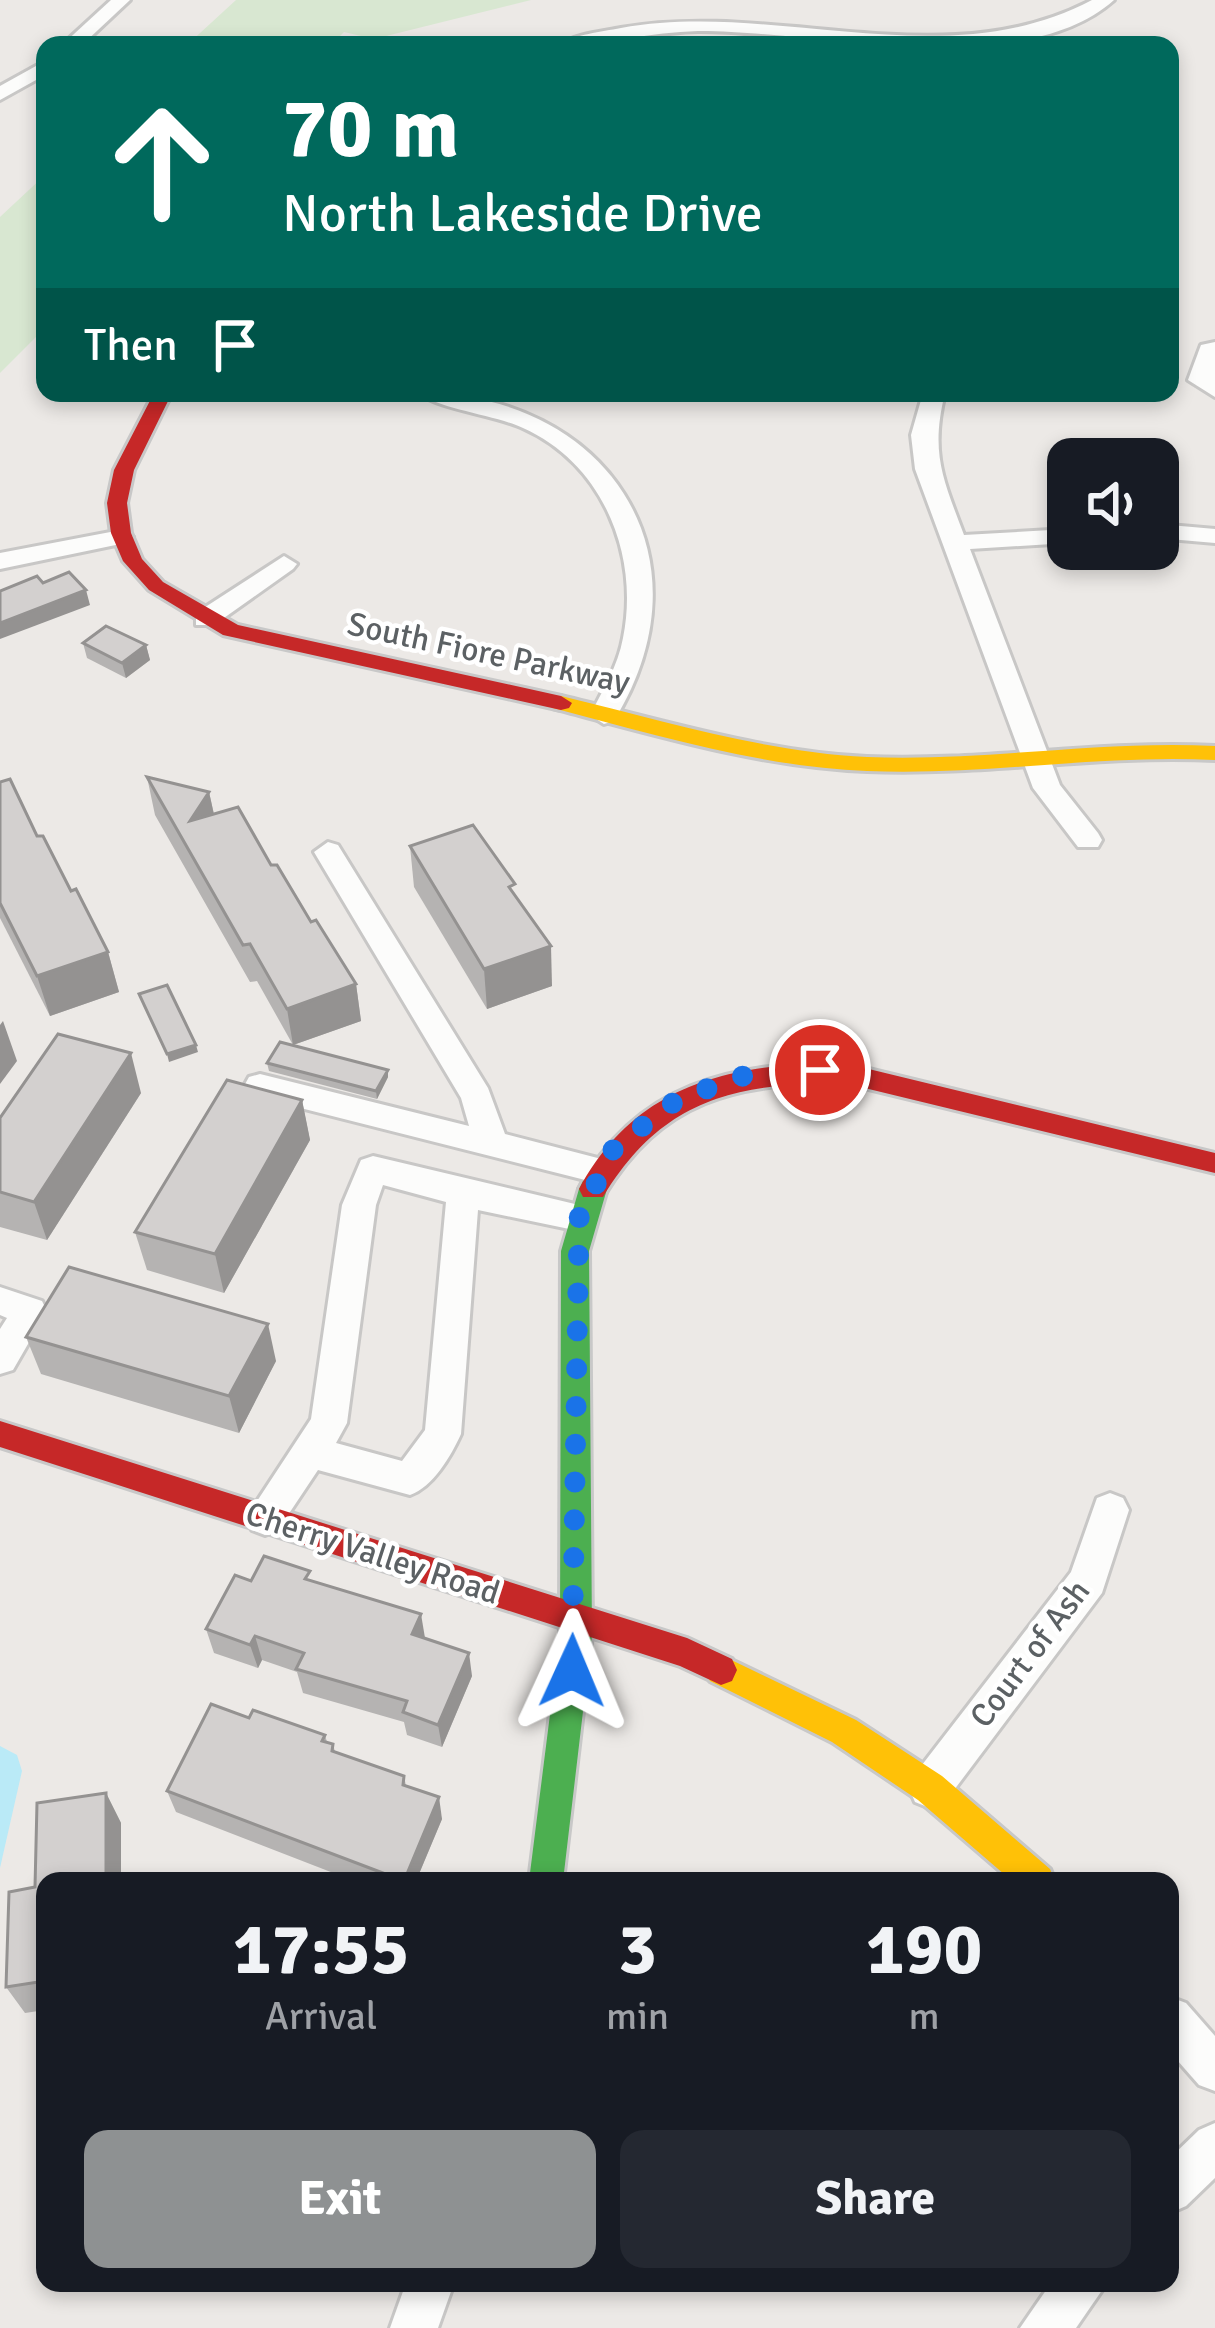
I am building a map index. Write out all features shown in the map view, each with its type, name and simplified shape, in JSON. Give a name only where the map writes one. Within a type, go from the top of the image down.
[{"type":"street","points":[[81,36],[121,0]]},
{"type":"street","points":[[1020,36],[1062,23],[1105,0]]},
{"type":"street","points":[[619,36],[674,26],[784,36]]},
{"type":"street","points":[[0,94],[36,72]]},
{"type":"street","points":[[1215,349],[1209,350],[1199,380],[1215,390]]},
{"type":"street","points":[[0,562],[122,538],[116,482],[124,455],[157,402]]},
{"type":"street","points":[[462,402],[535,423],[580,451],[611,486],[631,534],[643,621],[633,660],[604,715]]},
{"type":"street","points":[[932,402],[923,452],[954,543],[1047,788],[1088,840]]},
{"type":"street","points":[[1179,533],[1215,536]]},
{"type":"street","points":[[954,543],[1047,537]]},
{"type":"street","name":"South Fiore Parkway","points":[[122,538],[148,579],[205,620],[249,636],[604,715],[866,766],[1034,753],[1215,753]]},
{"type":"street","points":[[205,620],[284,564]]},
{"type":"street","points":[[328,852],[477,1097],[491,1144]]},
{"type":"street","points":[[547,1872],[561,1778],[573,1616],[579,1218],[614,1148],[640,1123],[678,1099],[724,1080],[795,1068],[844,1073],[1215,1163]]},
{"type":"street","points":[[260,1085],[601,1171]]},
{"type":"street","points":[[265,1518],[329,1423],[359,1205],[373,1169],[579,1218]]},
{"type":"street","points":[[310,1452],[410,1479],[443,1434],[463,1193]]},
{"type":"street","points":[[0,1301],[30,1311],[0,1358]]},
{"type":"street","name":"Cherry Valley Road","points":[[0,1434],[687,1653],[753,1682],[844,1732],[930,1788],[1028,1872]]},
{"type":"street","name":"Court of Ash","points":[[930,1788],[1088,1581],[1110,1510]]},
{"type":"street","points":[[1179,2029],[1215,2069]]},
{"type":"street","points":[[1179,2181],[1215,2146]]},
{"type":"street","points":[[414,2328],[427,2292]]},
{"type":"street","points":[[1044,2328],[1075,2292]]},
{"type":"green space","points":[[236,0],[531,0],[386,36],[344,32],[340,36],[197,36]]},
{"type":"green space","points":[[36,183],[36,337],[0,373],[0,217]]},
{"type":"water","points":[[0,1746],[17,1755],[22,1771],[0,1868]]},
{"type":"building","points":[[69,572],[86,590],[0,623],[0,591],[37,576],[43,583]]},
{"type":"building","points":[[106,626],[146,645],[122,663],[83,643]]},
{"type":"building","points":[[147,777],[209,792],[190,821],[238,807],[271,865],[277,865],[356,984],[287,1009],[250,944],[243,945]]},
{"type":"building","points":[[10,779],[37,836],[43,836],[71,891],[76,889],[108,952],[37,976],[0,903],[0,782]]},
{"type":"building","points":[[473,825],[551,946],[484,969],[410,846]]},
{"type":"building","points":[[167,985],[196,1045],[167,1054],[139,994]]},
{"type":"building","points":[[58,1034],[131,1053],[34,1202],[0,1192],[0,1118]]},
{"type":"building","points":[[280,1042],[388,1070],[376,1091],[267,1063]]},
{"type":"building","points":[[227,1080],[302,1100],[215,1254],[135,1232]]},
{"type":"building","points":[[69,1267],[268,1324],[229,1396],[26,1337]]},
{"type":"building","points":[[264,1556],[310,1571],[305,1579],[421,1614],[412,1634],[469,1653],[438,1725],[403,1712],[407,1701],[296,1669],[304,1653],[255,1636],[250,1645],[206,1629],[235,1575],[251,1581]]},
{"type":"building","points":[[211,1704],[249,1718],[253,1710],[325,1735],[322,1741],[333,1744],[332,1751],[404,1776],[403,1785],[439,1797],[408,1872],[380,1872],[167,1791]]},
{"type":"building","points":[[106,1793],[106,1872],[36,1872],[36,1982],[6,1987],[9,1892],[35,1887],[37,1803]]},
{"type":"traffic: fast","points":[[547,1872],[576,1635],[575,1251],[593,1189]]},
{"type":"traffic: slow","points":[[561,703],[713,741],[867,764],[1128,751],[1215,753]]},
{"type":"traffic: slow","points":[[721,1670],[844,1731],[930,1788],[1028,1872]]},
{"type":"traffic: jam","points":[[158,402],[124,470],[117,503],[121,533],[133,561],[156,586],[231,630],[561,703]]},
{"type":"traffic: jam","points":[[593,1189],[614,1155],[667,1108],[733,1082],[806,1073],[844,1073],[1215,1163]]},
{"type":"traffic: jam","points":[[0,1434],[687,1653],[721,1670]]},
{"type":"route","points":[[572,1671],[579,1218],[614,1148],[640,1123],[678,1099],[743,1076],[795,1068],[820,1070]]}]
